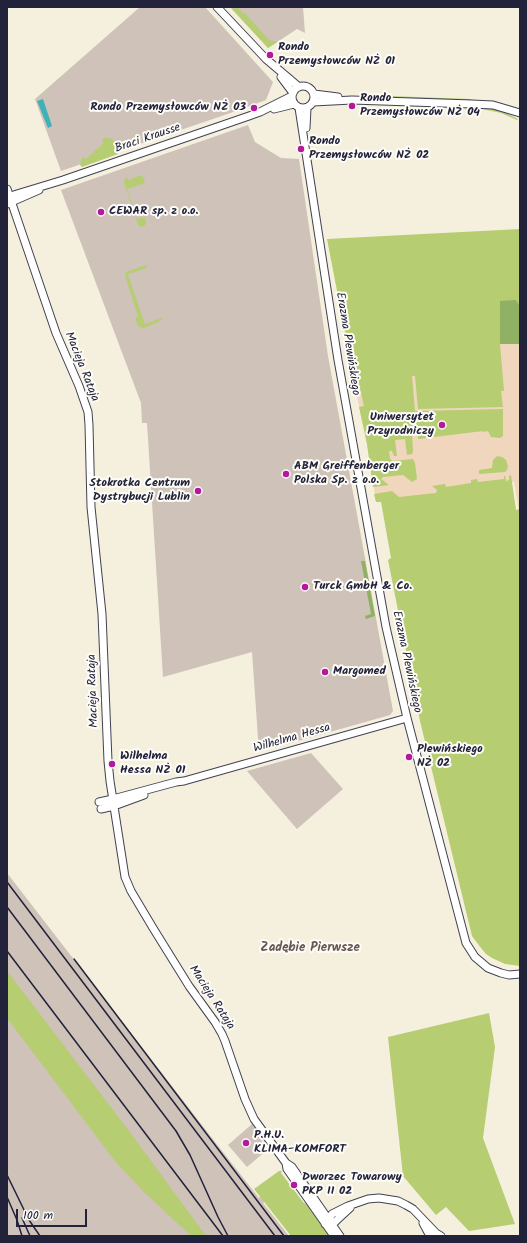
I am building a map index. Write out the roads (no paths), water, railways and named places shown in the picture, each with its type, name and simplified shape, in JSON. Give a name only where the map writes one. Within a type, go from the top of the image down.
[{"type":"street","points":[[218,7],[295,92],[297,106],[307,108],[313,102],[314,94]]},
{"type":"street","points":[[295,92],[306,87],[314,94],[352,100]]},
{"type":"street","name":"Braci Krausse","points":[[260,112],[295,92]]},
{"type":"street","points":[[313,102],[352,100],[493,105],[520,113]]},
{"type":"street","name":"Braci Krausse","points":[[8,198],[29,189],[44,186],[260,112],[297,106]]},
{"type":"street","name":"Erazma Plewińskiego","points":[[297,106],[306,150],[338,360],[386,627],[407,718],[466,942],[475,957],[488,968],[509,975],[520,974]]},
{"type":"street","name":"Erazma Plewińskiego","points":[[306,150],[307,108]]},
{"type":"street","points":[[511,111],[520,118]]},
{"type":"street","name":"Macieja Rataja","points":[[8,198],[56,333],[79,386],[88,412],[89,481],[102,614],[108,761],[125,877],[131,891],[189,986],[215,1022],[225,1041],[249,1109],[286,1163],[292,1167],[334,1236]]},
{"type":"street","name":"Wilhelma Hessa","points":[[100,805],[114,803],[176,782],[407,718]]},
{"type":"street","points":[[327,1223],[332,1214],[361,1201],[374,1198],[393,1200],[406,1205],[441,1236]]},
{"type":"street","points":[[416,1213],[430,1236]]},
{"type":"street","name":"Macieja Rataja","points":[[327,1223],[340,1236]]},
{"type":"water","points":[[43,99],[52,126],[48,128],[37,101]]},
{"type":"railway","points":[[7,882],[275,1236]]},
{"type":"railway","points":[[7,907],[176,1131],[190,1155],[228,1236]]},
{"type":"railway","points":[[7,951],[223,1236]]},
{"type":"railway","points":[[74,959],[284,1236]]},
{"type":"railway","points":[[7,1175],[29,1220],[40,1236]]},
{"type":"railway","points":[[7,1197],[22,1236]]},
{"type":"railway","points":[[22,1218],[30,1236]]},
{"type":"place","name":"Rondo Przemysłowców NŻ 01","points":[[270,55]]},
{"type":"place","name":"Rondo Przemysłowców NŻ 04","points":[[352,106]]},
{"type":"place","name":"Rondo Przemysłowców NŻ 03","points":[[254,108]]},
{"type":"place","name":"Rondo Przemysłowców NŻ 02","points":[[301,149]]},
{"type":"place","name":"CEWAR sp. z o.o.","points":[[101,212]]},
{"type":"place","name":"Uniwersytet Przyrodniczy","points":[[442,425]]},
{"type":"place","name":"ABM Greiffenberger Polska Sp. z o.o.","points":[[286,474]]},
{"type":"place","name":"Stokrotka Centrum Dystrybucji Lublin","points":[[198,491]]},
{"type":"place","name":"Turck GmbH & Co.","points":[[305,587]]},
{"type":"place","name":"Margomed","points":[[325,672]]},
{"type":"place","name":"Plewińskiego NŻ 02","points":[[409,757]]},
{"type":"place","name":"Wilhelma Hessa NŻ 01","points":[[112,764]]},
{"type":"place","name":"P.H.U. KLIMA-KOMFORT","points":[[246,1143]]},
{"type":"place","name":"Dworzec Towarowy PKP II 02","points":[[294,1185]]},
{"type":"district","name":"Zadębie Pierwsze","points":[[310,949]]}]
